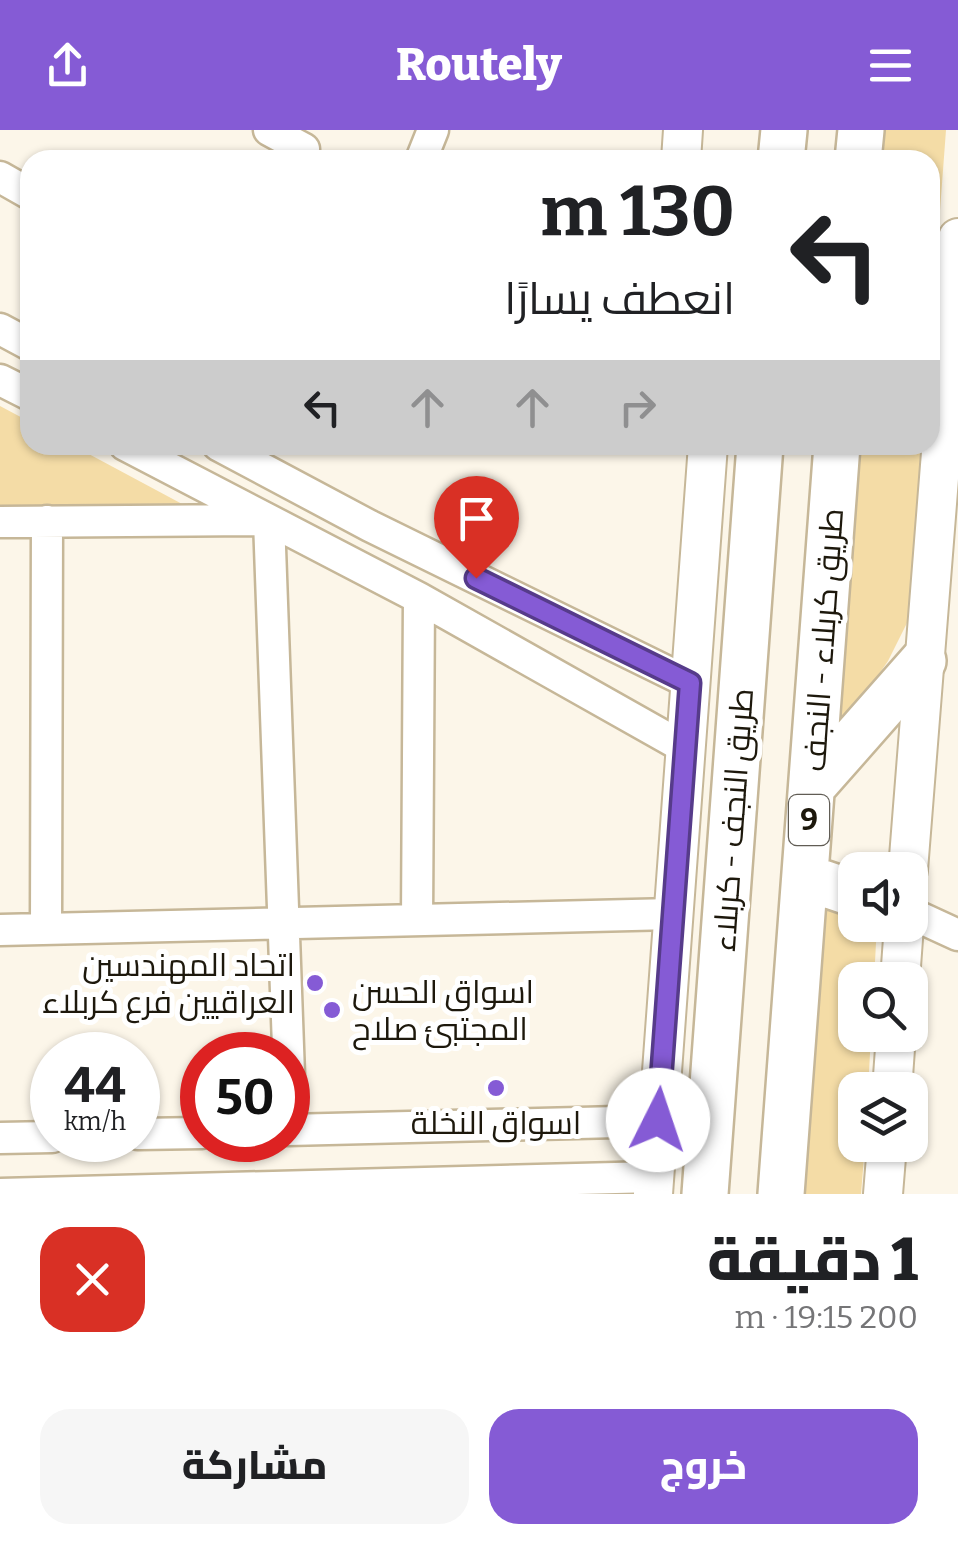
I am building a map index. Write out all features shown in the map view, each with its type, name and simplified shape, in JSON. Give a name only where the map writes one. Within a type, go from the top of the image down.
[{"type":"highway","name":"طريق النجف - كربلاء","points":[[705,1194],[759,455]]},
{"type":"highway","name":"طريق كربلاء - النجف","points":[[781,1194],[836,455]]},
{"type":"highway","points":[[812,787],[923,661]]},
{"type":"highway","points":[[805,877],[838,888]]},
{"type":"main road","points":[[909,852],[957,258]]},
{"type":"main road","points":[[653,1186],[707,455]]},
{"type":"main road","points":[[884,1194],[886,1162]]},
{"type":"street","points":[[270,130],[305,146]]},
{"type":"street","points":[[144,455],[419,598],[686,748]]},
{"type":"street","points":[[237,455],[370,526],[690,683]]},
{"type":"street","points":[[0,522],[269,520]]},
{"type":"street","points":[[269,520],[287,1032]]},
{"type":"street","points":[[46,929],[47,521]]},
{"type":"street","points":[[417,920],[419,598]]},
{"type":"street","points":[[0,930],[673,914]]},
{"type":"street","points":[[928,921],[958,934]]},
{"type":"street","points":[[310,1129],[658,1120]]},
{"type":"street","points":[[0,1138],[30,1137]]},
{"type":"street","points":[[0,1194],[653,1186]]},
{"type":"shaded area","points":[[876,130],[946,130],[940,211],[940,150],[875,150]]},
{"type":"shaded area","points":[[0,406],[20,417],[20,455],[91,455],[184,505],[178,519],[0,512]]},
{"type":"shaded area","points":[[854,455],[921,455],[908,621],[888,661],[861,700],[835,725]]},
{"type":"shaded area","points":[[838,896],[838,942],[876,942],[875,962],[838,962],[838,1052],[870,1052],[869,1072],[838,1072],[838,1162],[864,1162],[861,1194],[804,1194],[822,937],[827,911]]},
{"type":"place","name":"اتحاد المهندسين العراقيين فرع كربلاء","points":[[315,983]]},
{"type":"place","name":"اسواق الحسن المجتبئ صلاح","points":[[332,1010]]},
{"type":"place","name":"اسواق النخلة","points":[[496,1088]]},
{"type":"route","points":[[476,578],[690,683],[658,1120]]}]
